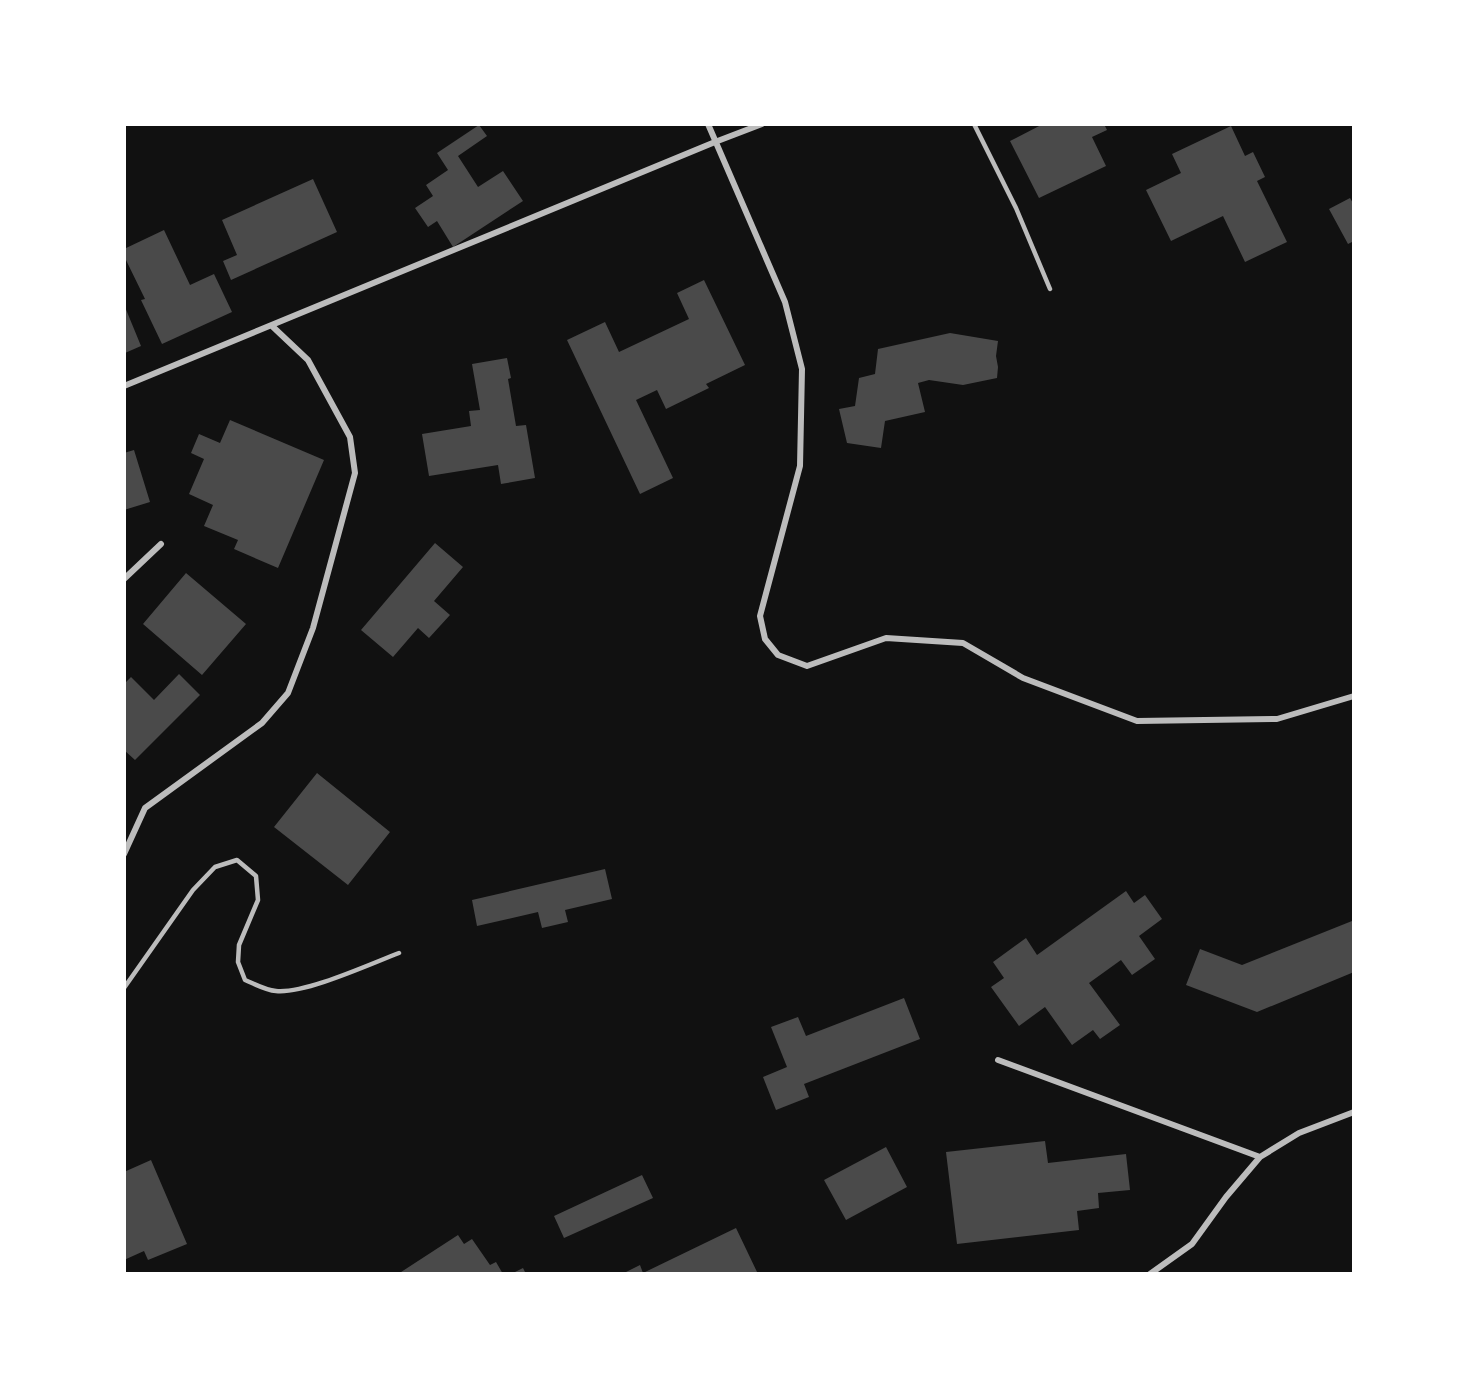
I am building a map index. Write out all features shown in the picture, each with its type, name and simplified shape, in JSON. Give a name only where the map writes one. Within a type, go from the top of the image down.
[{"type":"street","points":[[708,124],[785,302],[802,369],[800,466],[760,616],[765,639],[778,655],[807,666],[886,638],[963,643],[1023,678],[1137,721],[1278,719],[1353,696]]},
{"type":"street","points":[[124,386],[762,124]]},
{"type":"street","points":[[124,854],[145,808],[262,723],[288,693],[314,628],[355,473],[350,437],[308,360],[272,326]]},
{"type":"street","points":[[124,579],[161,544]]},
{"type":"street","points":[[998,1060],[1260,1157]]},
{"type":"street","points":[[1149,1274],[1192,1244],[1226,1197],[1260,1157],[1299,1133],[1353,1112]]},
{"type":"lane","points":[[974,124],[1016,208],[1050,289]]},
{"type":"lane","points":[[124,988],[193,890],[215,867],[237,860],[256,876],[258,900],[239,945],[238,962],[245,980],[276,991],[301,988],[399,953]]},
{"type":"building","points":[[1043,124],[1104,124],[1107,130],[1092,137],[1106,166],[1039,198],[1010,141]]},
{"type":"building","points":[[479,125],[487,136],[458,156],[478,187],[503,171],[523,201],[453,247],[437,221],[428,227],[415,208],[433,196],[426,185],[448,170],[437,153]]},
{"type":"building","points":[[1231,126],[1245,156],[1253,152],[1265,177],[1257,181],[1287,242],[1245,262],[1223,216],[1171,241],[1146,190],[1181,173],[1172,154]]},
{"type":"building","points":[[313,179],[337,232],[231,280],[223,261],[237,255],[222,220]]},
{"type":"building","points":[[1350,198],[1354,205],[1354,241],[1348,244],[1329,209]]},
{"type":"building","points":[[164,230],[190,285],[214,274],[232,312],[162,344],[141,300],[145,299],[124,256],[124,249]]},
{"type":"building","points":[[704,280],[745,365],[706,384],[709,388],[666,409],[657,390],[636,400],[673,478],[640,494],[567,340],[605,322],[619,352],[689,319],[677,293]]},
{"type":"building","points":[[125,307],[141,346],[125,353]]},
{"type":"building","points":[[950,333],[998,341],[997,378],[963,385],[929,380],[918,383],[925,412],[885,421],[881,448],[847,443],[839,409],[855,406],[859,378],[875,374],[878,349]]},
{"type":"building","points":[[507,358],[516,426],[526,425],[535,478],[501,484],[498,465],[429,476],[422,434],[471,426],[469,411],[480,410],[472,364]]},
{"type":"building","points":[[230,420],[324,460],[278,568],[234,549],[238,540],[204,526],[213,505],[189,494],[204,459],[191,453],[199,434],[220,443]]},
{"type":"building","points":[[134,450],[150,502],[124,510],[124,453]]},
{"type":"building","points":[[435,543],[463,567],[434,601],[450,615],[429,638],[418,628],[393,657],[361,630]]},
{"type":"building","points":[[186,573],[246,624],[202,675],[143,624]]},
{"type":"building","points":[[179,674],[200,695],[135,760],[124,750],[124,684],[131,677],[154,700]]},
{"type":"building","points":[[317,773],[390,832],[348,885],[274,827]]},
{"type":"building","points":[[605,869],[612,899],[565,910],[568,922],[542,928],[538,912],[477,926],[472,900]]},
{"type":"building","points":[[1126,891],[1134,903],[1145,895],[1162,919],[1139,936],[1155,959],[1132,975],[1121,960],[1089,983],[1120,1025],[1100,1039],[1093,1030],[1072,1045],[1045,1007],[1019,1026],[991,987],[1004,978],[993,962],[1026,938],[1037,955]]},
{"type":"building","points":[[1354,916],[1354,972],[1257,1012],[1186,985],[1200,949],[1242,965],[1352,921]]},
{"type":"building","points":[[904,998],[920,1039],[804,1084],[809,1097],[776,1110],[763,1077],[787,1067],[771,1027],[798,1017],[806,1036]]},
{"type":"building","points":[[1045,1141],[1048,1163],[1126,1154],[1130,1190],[1098,1193],[1099,1208],[1077,1211],[1079,1230],[957,1244],[946,1152]]},
{"type":"building","points":[[886,1147],[907,1187],[846,1220],[824,1180]]},
{"type":"building","points":[[151,1160],[187,1244],[148,1260],[144,1251],[124,1260],[124,1172]]},
{"type":"building","points":[[642,1175],[653,1198],[564,1238],[554,1216]]},
{"type":"building","points":[[736,1228],[758,1274],[622,1274],[640,1265],[643,1273]]},
{"type":"building","points":[[458,1235],[464,1244],[472,1239],[490,1265],[496,1262],[503,1274],[398,1274]]},
{"type":"building","points":[[523,1268],[526,1274],[511,1274]]}]
